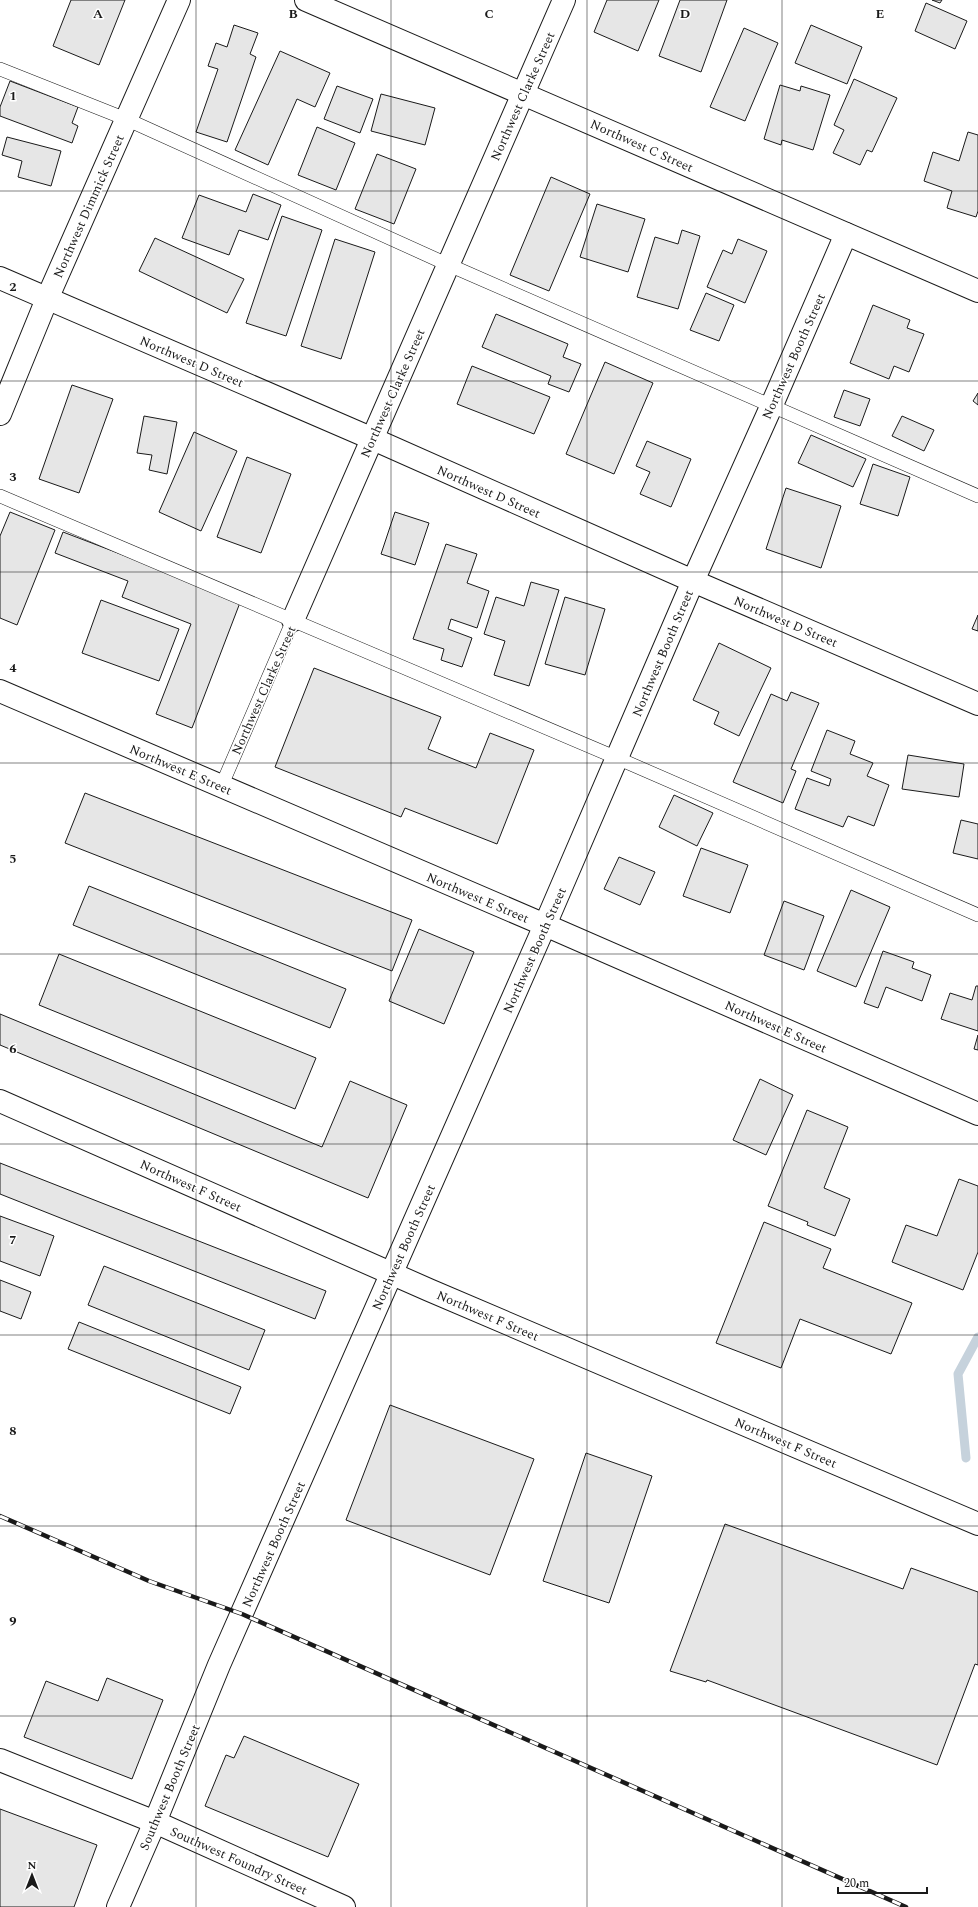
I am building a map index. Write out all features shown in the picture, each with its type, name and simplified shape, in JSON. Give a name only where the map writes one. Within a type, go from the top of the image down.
[{"type":"street","name":"Northwest Dimmick Street","points":[[0,414],[47,298],[179,0]]},
{"type":"street","name":"Northwest C Street","points":[[306,0],[978,291]]},
{"type":"street","name":"Northwest Clarke Street","points":[[293,620],[564,0]]},
{"type":"street","name":"Northwest Booth Street","points":[[219,1666],[545,925],[693,581],[846,234]]},
{"type":"street","name":"Northwest D Street","points":[[0,278],[978,704]]},
{"type":"street","name":"Northwest E Street","points":[[0,691],[220,787],[545,925],[978,1114]]},
{"type":"street","name":"Northwest F Street","points":[[0,1101],[392,1273],[978,1524]]},
{"type":"street","name":"Southwest Booth Street","points":[[118,1907],[155,1822],[219,1666]]},
{"type":"street","name":"Southwest Foundry Street","points":[[0,1760],[155,1822],[344,1907]]},
{"type":"lane","points":[[0,69],[126,119],[449,265],[771,407],[978,496]]},
{"type":"lane","points":[[0,496],[617,758],[978,915]]},
{"type":"lane","name":"Northwest Clarke Street","points":[[220,787],[293,620]]},
{"type":"building","points":[[71,0],[125,0],[99,65],[53,46]]},
{"type":"building","points":[[607,0],[659,0],[638,51],[594,32]]},
{"type":"building","points":[[680,0],[727,0],[701,72],[659,56]]},
{"type":"building","points":[[932,0],[942,0],[940,3]]},
{"type":"building","points":[[926,3],[967,21],[955,49],[915,31]]},
{"type":"building","points":[[234,25],[258,33],[250,54],[256,57],[227,142],[196,132],[218,69],[208,66],[216,43],[227,47]]},
{"type":"building","points":[[811,25],[862,47],[847,84],[795,63]]},
{"type":"building","points":[[744,28],[778,43],[745,121],[710,107]]},
{"type":"building","points":[[280,51],[330,73],[315,107],[297,99],[268,165],[235,150]]},
{"type":"building","points":[[854,79],[897,98],[872,152],[867,150],[860,165],[833,153],[844,130],[834,125]]},
{"type":"building","points":[[10,81],[78,107],[72,123],[78,126],[72,143],[0,116],[0,107]]},
{"type":"building","points":[[780,85],[800,91],[801,86],[830,95],[813,150],[782,140],[781,145],[764,139]]},
{"type":"building","points":[[337,86],[373,99],[360,133],[324,119]]},
{"type":"building","points":[[381,94],[435,108],[425,145],[371,131]]},
{"type":"building","points":[[317,127],[355,143],[336,190],[298,175]]},
{"type":"building","points":[[968,132],[978,135],[978,211],[976,217],[947,208],[952,191],[924,181],[933,152],[959,161]]},
{"type":"building","points":[[7,137],[61,151],[51,186],[18,177],[22,161],[2,155]]},
{"type":"building","points":[[377,154],[416,169],[394,224],[355,209]]},
{"type":"building","points":[[551,177],[590,194],[549,291],[510,275]]},
{"type":"building","points":[[253,194],[281,205],[268,240],[239,230],[229,255],[182,238],[199,195],[246,212]]},
{"type":"building","points":[[597,204],[645,219],[628,272],[580,257]]},
{"type":"building","points":[[282,216],[322,230],[286,336],[246,323]]},
{"type":"building","points":[[682,230],[700,236],[678,309],[637,297],[655,237],[678,244]]},
{"type":"building","points":[[155,238],[244,279],[227,313],[139,271]]},
{"type":"building","points":[[335,239],[375,252],[341,359],[301,346]]},
{"type":"building","points":[[738,239],[767,251],[745,303],[707,287],[723,250],[732,254]]},
{"type":"building","points":[[706,293],[734,305],[719,341],[690,330]]},
{"type":"building","points":[[873,305],[910,320],[907,328],[924,334],[909,372],[894,366],[889,379],[850,363]]},
{"type":"building","points":[[496,314],[568,344],[563,357],[581,364],[569,392],[548,384],[551,376],[482,347]]},
{"type":"building","points":[[605,362],[653,383],[614,474],[566,454]]},
{"type":"building","points":[[472,366],[550,397],[534,434],[457,404]]},
{"type":"building","points":[[72,385],[113,399],[79,493],[39,479]]},
{"type":"building","points":[[844,390],[870,399],[860,426],[834,417]]},
{"type":"building","points":[[978,393],[978,405],[973,401]]},
{"type":"building","points":[[144,416],[177,422],[167,474],[149,470],[152,455],[137,453]]},
{"type":"building","points":[[902,416],[934,430],[924,451],[892,436]]},
{"type":"building","points":[[194,432],[237,451],[201,531],[159,512]]},
{"type":"building","points":[[811,435],[866,459],[853,487],[798,463]]},
{"type":"building","points":[[647,441],[691,459],[671,507],[640,494],[650,472],[636,466]]},
{"type":"building","points":[[247,457],[291,474],[261,553],[217,537]]},
{"type":"building","points":[[873,464],[910,477],[898,516],[860,504]]},
{"type":"building","points":[[786,488],[841,506],[821,568],[766,549]]},
{"type":"building","points":[[10,512],[55,530],[17,625],[0,618],[0,536]]},
{"type":"building","points":[[395,512],[429,523],[415,565],[381,554]]},
{"type":"building","points":[[63,532],[241,600],[192,728],[156,714],[191,624],[122,597],[128,581],[55,553]]},
{"type":"building","points":[[446,544],[477,554],[467,583],[489,591],[477,628],[451,619],[448,629],[472,638],[462,667],[441,660],[444,649],[413,639]]},
{"type":"building","points":[[531,582],[559,590],[529,686],[494,675],[505,641],[484,634],[496,597],[524,606]]},
{"type":"building","points":[[565,597],[605,609],[585,675],[545,664]]},
{"type":"building","points":[[101,600],[179,629],[159,681],[82,653]]},
{"type":"building","points":[[978,615],[978,631],[972,629]]},
{"type":"building","points":[[719,643],[771,668],[739,736],[714,724],[719,712],[693,700]]},
{"type":"building","points":[[314,668],[441,717],[428,749],[476,768],[490,733],[534,750],[497,844],[405,808],[401,817],[275,767]]},
{"type":"building","points":[[791,692],[819,703],[791,769],[796,771],[783,803],[733,782],[771,694],[787,701]]},
{"type":"building","points":[[827,730],[855,741],[850,754],[873,763],[867,776],[889,785],[874,826],[848,816],[843,827],[795,809],[807,778],[829,786],[831,779],[811,771]]},
{"type":"building","points":[[908,755],[964,764],[959,797],[902,789]]},
{"type":"building","points":[[85,793],[412,920],[392,971],[65,843]]},
{"type":"building","points":[[674,795],[713,813],[697,846],[659,827]]},
{"type":"building","points":[[961,820],[978,824],[978,859],[953,853]]},
{"type":"building","points":[[701,848],[748,865],[730,913],[683,896]]},
{"type":"building","points":[[619,857],[655,872],[640,905],[604,889]]},
{"type":"building","points":[[89,886],[346,989],[330,1028],[73,925]]},
{"type":"building","points":[[851,890],[890,907],[856,987],[817,971]]},
{"type":"building","points":[[784,901],[824,916],[804,970],[764,955]]},
{"type":"building","points":[[419,929],[474,952],[444,1024],[389,1001]]},
{"type":"building","points":[[883,951],[914,962],[912,968],[931,975],[922,1001],[886,987],[878,1008],[864,1003]]},
{"type":"building","points":[[59,954],[316,1058],[295,1109],[39,1005]]},
{"type":"building","points":[[976,986],[978,986],[978,1031],[941,1019],[950,993],[972,1000]]},
{"type":"building","points":[[0,1014],[322,1147],[350,1081],[407,1105],[368,1198],[0,1045]]},
{"type":"building","points":[[978,1035],[978,1050],[974,1049]]},
{"type":"building","points":[[760,1079],[793,1095],[766,1155],[733,1140]]},
{"type":"building","points":[[807,1110],[848,1127],[824,1188],[850,1199],[835,1236],[807,1225],[808,1222],[768,1206]]},
{"type":"building","points":[[0,1163],[326,1291],[315,1319],[0,1194]]},
{"type":"building","points":[[959,1179],[978,1186],[978,1252],[963,1290],[892,1262],[906,1225],[937,1236]]},
{"type":"building","points":[[0,1216],[54,1236],[40,1276],[0,1261]]},
{"type":"building","points":[[764,1222],[831,1249],[823,1268],[912,1303],[891,1354],[800,1319],[781,1368],[716,1343]]},
{"type":"building","points":[[104,1266],[265,1330],[249,1370],[88,1305]]},
{"type":"building","points":[[0,1280],[31,1292],[21,1319],[0,1311]]},
{"type":"building","points":[[79,1322],[241,1387],[230,1414],[68,1349]]},
{"type":"building","points":[[390,1405],[534,1459],[490,1575],[346,1520]]},
{"type":"building","points":[[586,1453],[652,1476],[609,1603],[543,1581]]},
{"type":"building","points":[[725,1524],[903,1589],[911,1568],[978,1592],[978,1665],[975,1664],[937,1765],[707,1680],[706,1682],[670,1671]]},
{"type":"building","points":[[107,1678],[163,1700],[132,1779],[24,1737],[46,1681],[98,1701]]},
{"type":"building","points":[[244,1736],[359,1784],[328,1857],[205,1806],[226,1755],[234,1758]]},
{"type":"building","points":[[0,1809],[97,1845],[74,1907],[0,1907]]},
{"type":"waterway","points":[[966,1458],[958,1374],[978,1337]]},
{"type":"railway","points":[[0,1516],[149,1581],[242,1614],[906,1907]]}]
